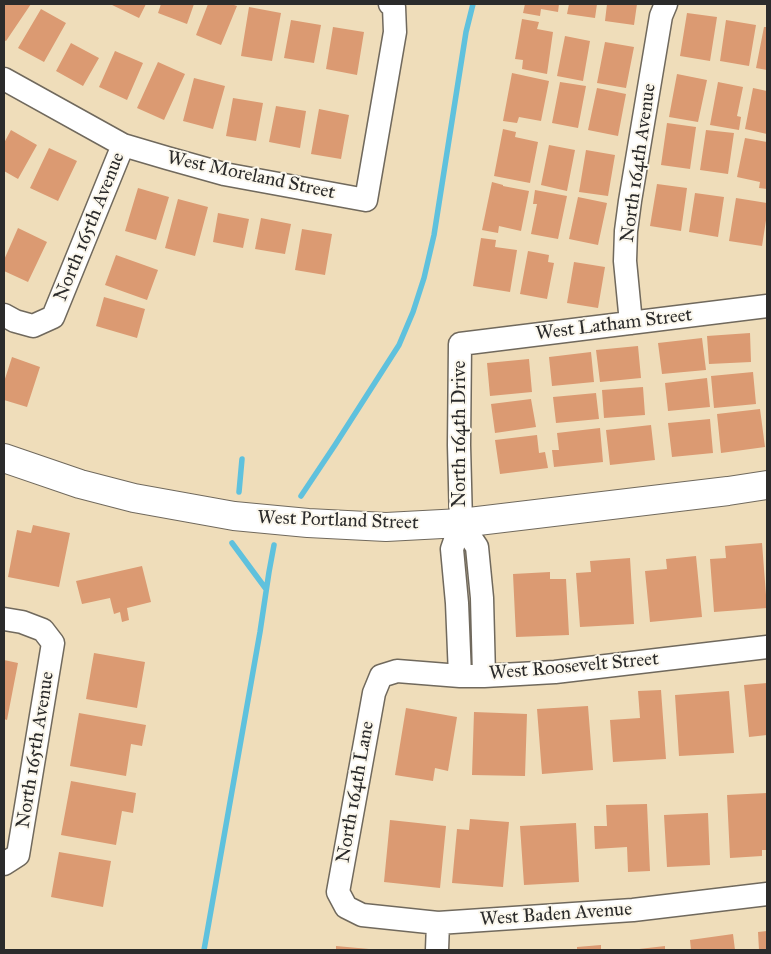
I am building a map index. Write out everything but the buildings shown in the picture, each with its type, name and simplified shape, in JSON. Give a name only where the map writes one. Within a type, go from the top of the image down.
[{"type":"street","name":"North 164th Avenue","points":[[631,323],[625,261],[629,208],[661,16],[666,4]]},
{"type":"street","name":"West Moreland Street","points":[[4,79],[123,145],[224,174],[366,200],[395,32],[392,5]]},
{"type":"street","name":"North 165th Avenue","points":[[4,315],[15,321],[33,326],[53,317],[123,145]]},
{"type":"street","name":"West Latham Street","points":[[460,344],[767,306]]},
{"type":"street","name":"North 164th Drive","points":[[460,344],[459,445],[461,523],[452,549],[457,603],[460,676]]},
{"type":"street","name":"West Portland Street","points":[[4,458],[80,484],[134,498],[234,516],[308,523],[386,527],[461,523],[767,485]]},
{"type":"street","name":"North 164th Drive","points":[[461,523],[477,547],[482,598],[484,676]]},
{"type":"street","name":"North 165th Avenue","points":[[4,618],[43,630],[53,643],[18,855],[4,864]]},
{"type":"street","name":"West Roosevelt Street","points":[[381,676],[397,671],[460,676],[555,672],[767,646]]},
{"type":"street","name":"North 164th Lane","points":[[346,907],[338,892],[374,693],[381,676]]},
{"type":"street","name":"West Baden Avenue","points":[[346,907],[362,914],[438,923],[633,910],[767,894]]},
{"type":"street","points":[[437,950],[438,923]]},
{"type":"waterway","points":[[301,496],[399,345],[413,312],[424,278],[434,235],[466,32],[473,4]]},
{"type":"waterway","points":[[239,492],[242,459]]},
{"type":"waterway","points":[[232,543],[266,589]]},
{"type":"waterway","points":[[204,950],[274,545]]}]
